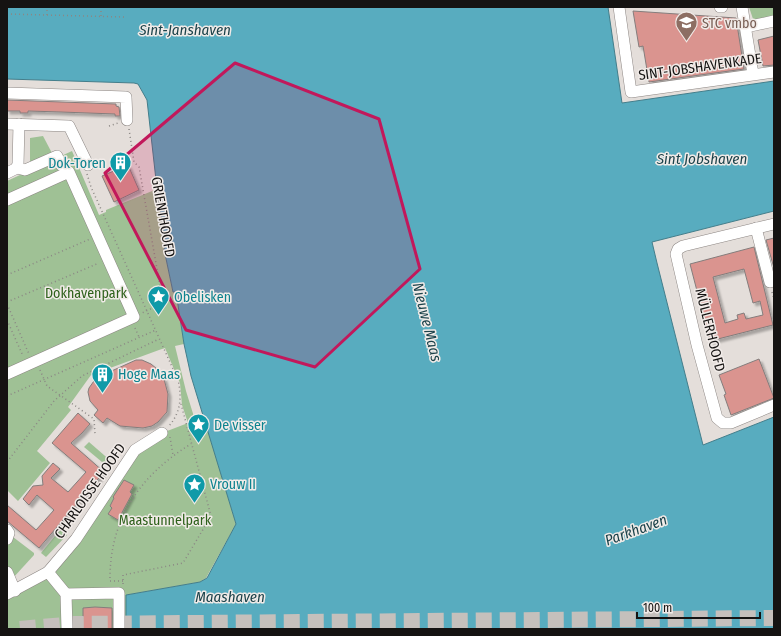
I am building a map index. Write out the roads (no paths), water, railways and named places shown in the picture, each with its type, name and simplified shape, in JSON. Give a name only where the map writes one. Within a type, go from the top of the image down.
[{"type":"street","name":"SINT-JOBSHAVENKADE","points":[[618,7],[631,92],[774,72]]},
{"type":"street","points":[[742,7],[753,74]]},
{"type":"street","points":[[746,27],[774,21]]},
{"type":"street","points":[[7,93],[126,97],[128,120]]},
{"type":"street","points":[[7,124],[69,126],[88,165]]},
{"type":"street","points":[[7,374],[33,366],[133,320],[98,235],[57,156],[25,170],[12,171],[19,124]]},
{"type":"street","points":[[7,200],[65,169]]},
{"type":"street","points":[[774,224],[756,228],[770,282],[774,281]]},
{"type":"street","name":"MÜLLERHOOFD","points":[[756,228],[683,246],[678,249],[676,258],[716,418],[723,423],[731,423],[774,406]]},
{"type":"street","name":"CHARLOISSE HOOFD","points":[[7,572],[11,593],[48,572],[76,539],[135,450],[166,433]]},
{"type":"street","points":[[7,530],[7,539]]},
{"type":"street","points":[[48,572],[66,594],[67,629]]},
{"type":"street","points":[[66,594],[119,593],[119,629]]},
{"type":"water","points":[[7,7],[608,7],[622,103],[774,81],[774,211],[652,242],[703,445],[774,417],[774,629],[126,629],[126,595],[200,582],[207,578],[236,524],[191,376],[184,344],[176,292],[173,292],[164,249],[166,246],[157,189],[147,100],[138,84],[134,83],[7,79]]},
{"type":"tunnel","points":[[20,629],[75,624],[774,618]]},
{"type":"place","name":"STC vmbo","points":[[687,42]]},
{"type":"place","name":"Dok-Toren","points":[[121,182]]},
{"type":"place","name":"Obelisken","points":[[158,316]]},
{"type":"place","name":"Hoge Maas","points":[[103,394]]},
{"type":"place","name":"De visser","points":[[199,444]]},
{"type":"place","name":"Vrouw II","points":[[195,504]]},
{"type":"water label","name":"Sint-Janshaven","points":[[185,30]]},
{"type":"water label","name":"Sint Jobshaven","points":[[702,159]]},
{"type":"water label","name":"Nieuwe Maas","points":[[427,322]]},
{"type":"water label","name":"Parkhaven","points":[[636,530]]},
{"type":"water label","name":"Maashaven","points":[[230,597]]},
{"type":"park label","name":"Dokhavenpark","points":[[86,293]]},
{"type":"park label","name":"Maastunnelpark","points":[[165,520]]}]
